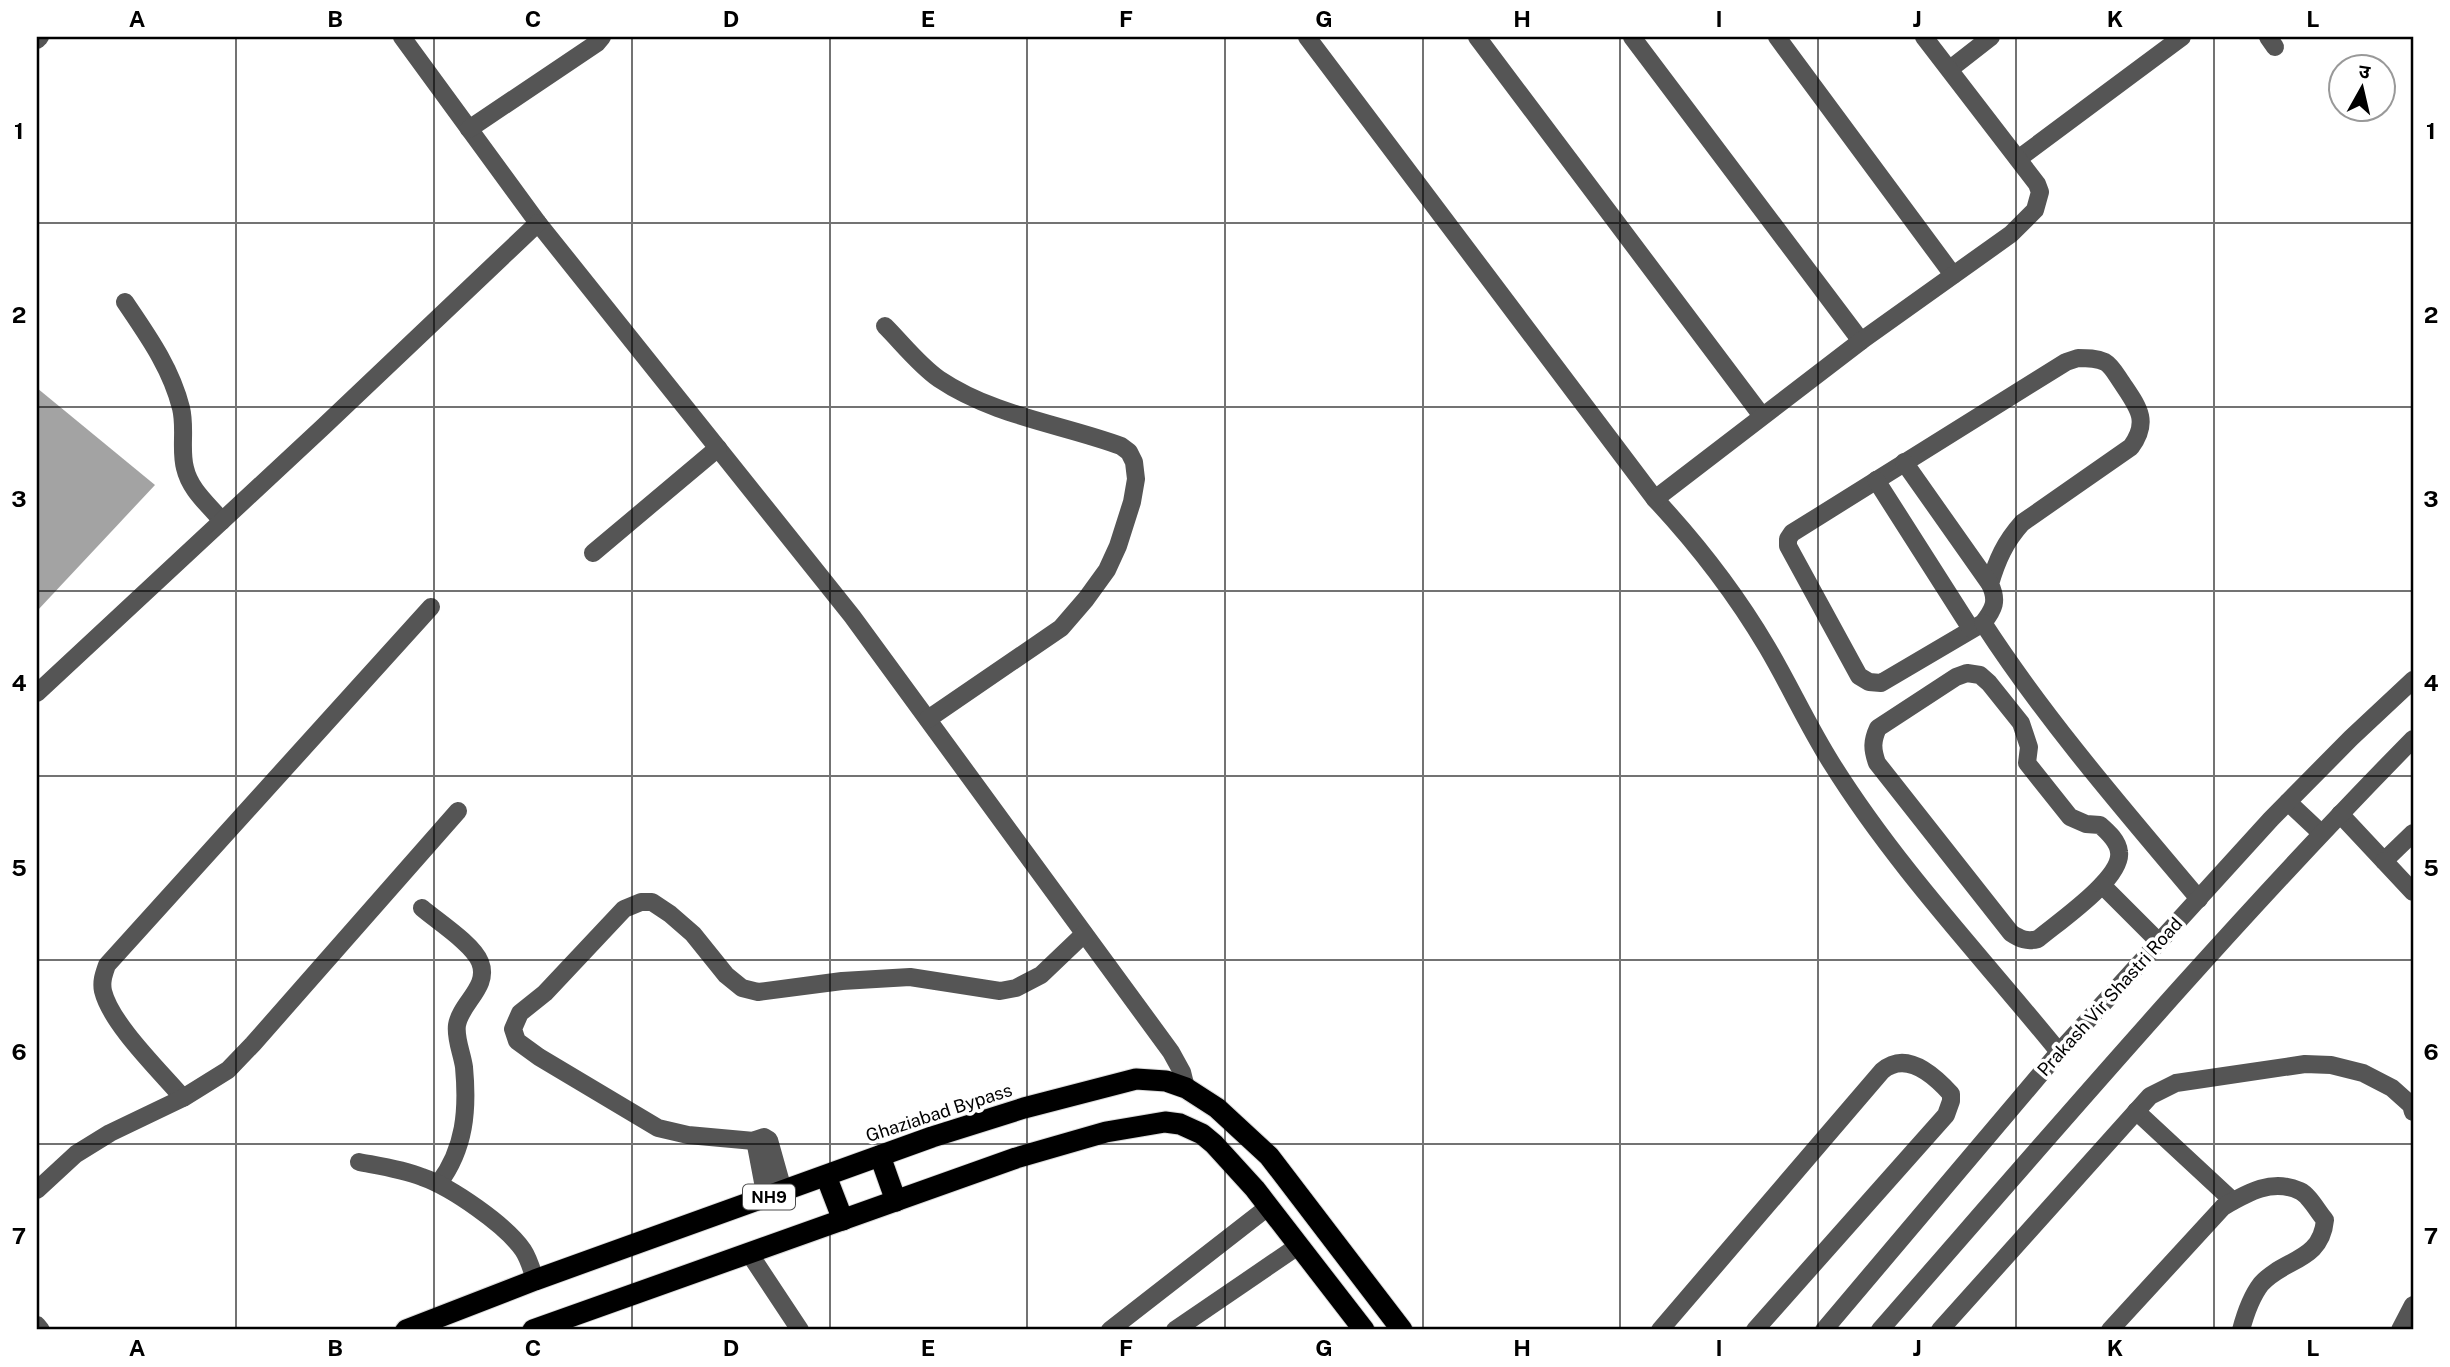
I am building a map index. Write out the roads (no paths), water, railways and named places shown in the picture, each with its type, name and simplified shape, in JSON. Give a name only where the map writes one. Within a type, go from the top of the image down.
[{"type":"highway","name":"Ghaziabad Bypass","points":[[406,1330],[535,1280],[932,1137],[1024,1108],[1136,1079],[1166,1081],[1186,1088],[1217,1108],[1269,1156],[1402,1330]]},
{"type":"highway","name":"NH9","points":[[533,1330],[1016,1158],[1106,1132],[1165,1122],[1180,1124],[1214,1144],[1268,1207],[1363,1330]]},
{"type":"highway","points":[[880,1156],[897,1201]]},
{"type":"highway","points":[[826,1176],[843,1220]]},
{"type":"street","points":[[402,37],[537,223],[852,616],[1171,1052],[1182,1072],[1186,1088]]},
{"type":"street","points":[[469,128],[597,43],[602,37]]},
{"type":"street","points":[[1307,37],[1655,499],[1697,544],[1730,589],[1768,648],[1831,763],[1872,824],[1936,906],[2059,1052]]},
{"type":"street","points":[[1477,37],[1762,416]]},
{"type":"street","points":[[1632,37],[1861,341]]},
{"type":"street","points":[[1777,37],[1953,275]]},
{"type":"street","points":[[1655,499],[1861,341],[2011,234],[2035,210],[2040,192],[2037,184],[1924,37]]},
{"type":"street","points":[[1950,69],[1991,37]]},
{"type":"street","points":[[2018,159],[2182,37]]},
{"type":"street","points":[[37,693],[537,223]]},
{"type":"street","points":[[125,302],[163,359],[175,389],[185,428],[184,466],[193,489],[222,521]]},
{"type":"street","points":[[885,326],[938,378],[1009,412],[1121,446],[1135,462],[1136,479],[1132,502],[1118,546],[1107,570],[1086,600],[1061,628],[928,719]]},
{"type":"street","points":[[1903,462],[1990,584],[1995,595],[1994,609],[1977,626],[1881,683],[1869,682],[1858,676],[1788,546],[1792,533],[1903,462],[2066,362],[2078,358],[2093,358],[2107,363],[2118,377],[2140,413],[2139,436],[2131,447],[2022,523],[2008,538],[1998,557],[1990,584]]},
{"type":"street","points":[[593,553],[718,448]]},
{"type":"street","points":[[1877,480],[1977,626],[2199,899]]},
{"type":"street","points":[[183,1098],[124,1030],[109,1007],[103,992],[102,978],[107,965],[431,607]]},
{"type":"street","points":[[1967,673],[1980,675],[2021,723],[2029,747],[2027,763],[2070,817],[2086,824],[2101,825],[2111,835],[2119,850],[2118,864],[2102,885],[2038,939],[2021,939],[2011,933],[1877,763],[1872,750],[1878,729],[1956,677],[1967,673]]},
{"type":"street","name":"Prakash Vir Shastri Road","points":[[1824,1330],[2059,1052],[2288,802],[2413,680]]},
{"type":"street","points":[[1880,1330],[2099,1080],[2321,833],[2413,739]]},
{"type":"street","points":[[2288,802],[2321,833]]},
{"type":"street","points":[[37,1190],[76,1154],[110,1133],[183,1098],[228,1070],[458,811]]},
{"type":"street","points":[[2340,814],[2413,892]]},
{"type":"street","points":[[2384,861],[2413,833]]},
{"type":"street","points":[[2102,885],[2159,942]]},
{"type":"street","points":[[775,1194],[754,1141],[688,1135],[658,1128],[517,1041],[513,1029],[520,1013],[545,993],[624,909],[641,901],[652,902],[693,934],[726,975],[742,988],[758,992],[842,981],[910,976],[1000,992],[1016,988],[1041,975],[1084,934]]},
{"type":"street","points":[[422,908],[473,951],[480,961],[482,972],[481,983],[466,1003],[457,1028],[464,1066],[463,1134],[450,1168],[439,1184]]},
{"type":"street","points":[[1660,1330],[1882,1071],[1890,1064],[1901,1062],[1919,1067],[1951,1094],[1946,1115],[1755,1330]]},
{"type":"street","points":[[1940,1330],[2150,1096],[2176,1083],[2305,1064],[2331,1065],[2363,1073],[2392,1088],[2411,1105],[2413,1112]]},
{"type":"street","points":[[2136,1111],[2233,1201]]},
{"type":"street","points":[[359,1162],[404,1171],[439,1184],[458,1196],[510,1236],[522,1249],[531,1265],[535,1280]]},
{"type":"street","points":[[2110,1330],[2223,1207],[2272,1184],[2302,1191],[2325,1220],[2323,1234],[2300,1260],[2276,1272],[2260,1285],[2241,1330]]},
{"type":"street","points":[[1110,1330],[1268,1207]]},
{"type":"street","points":[[1175,1330],[1298,1246]]},
{"type":"street","points":[[749,1253],[800,1330]]},
{"type":"street","points":[[2400,1330],[2413,1305]]},
{"type":"street","points":[[37,1325],[41,1330]]}]
